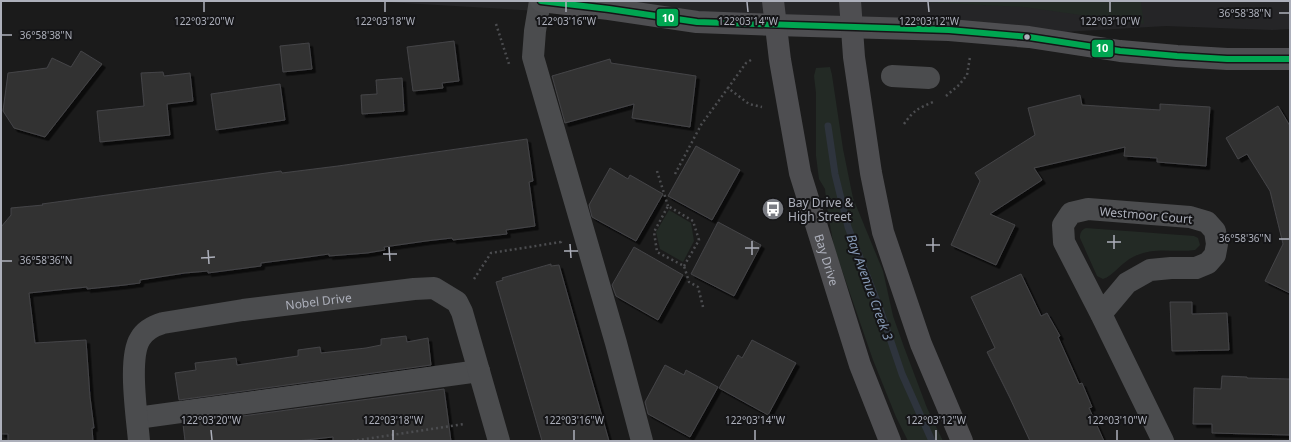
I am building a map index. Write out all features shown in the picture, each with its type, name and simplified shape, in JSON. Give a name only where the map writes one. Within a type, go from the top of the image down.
[{"type":"main road","points":[[540,1],[609,9],[697,22],[949,30],[1047,39],[1120,51],[1177,56],[1228,59],[1290,59]]},
{"type":"main road","name":"Bay Drive","points":[[773,1],[780,60],[800,173],[860,365],[890,441]]},
{"type":"main road","points":[[850,1],[854,57],[869,165],[883,232],[921,344],[962,441]]},
{"type":"street","points":[[540,1],[535,31],[533,57],[614,336],[642,441]]},
{"type":"street","points":[[892,76],[929,78]]},
{"type":"street","name":"Westmoor Court","points":[[1101,314],[1127,283],[1150,270],[1196,268],[1208,263],[1215,255],[1217,244],[1215,231],[1207,222],[1190,217],[1088,209],[1071,213],[1064,225],[1064,242],[1101,314],[1162,441]]},
{"type":"street","name":"Nobel Drive","points":[[139,441],[134,362],[139,340],[145,332],[153,326],[162,323],[243,310],[414,289],[434,288],[457,302],[462,312],[499,441]]},
{"type":"street","points":[[137,418],[479,371]]},
{"type":"path","points":[[496,24],[510,67]]},
{"type":"path","points":[[675,174],[701,125],[746,63],[751,60]]},
{"type":"path","points":[[728,88],[749,104],[762,108]]},
{"type":"path","points":[[657,172],[668,206],[693,221],[699,240],[684,266]]},
{"type":"path","points":[[668,206],[654,232],[658,252],[684,266],[689,282],[698,287],[703,307]]},
{"type":"path","points":[[474,279],[491,253],[561,242],[559,234]]},
{"type":"path","points":[[352,441],[464,424]]},
{"type":"shaded area","points":[[369,1],[1290,1],[1290,29],[1273,30],[1166,26],[940,39],[728,22]]},
{"type":"shaded area","points":[[902,1],[1142,1],[1144,24],[1024,7]]},
{"type":"shaded area","points":[[830,67],[843,149],[853,198],[883,271],[893,316],[904,347],[927,408],[943,441],[908,441],[896,417],[873,360],[834,247],[825,189],[819,179],[816,156],[816,93],[814,76],[816,68]]},
{"type":"shaded area","points":[[669,210],[691,223],[694,241],[683,262],[660,249],[656,232]]},
{"type":"shaded area","points":[[1086,228],[1194,236],[1198,238],[1200,245],[1195,250],[1156,251],[1141,254],[1129,259],[1103,279],[1097,276],[1080,238],[1081,232]]},
{"type":"building","points":[[454,41],[459,81],[442,83],[443,88],[413,91],[407,47]]},
{"type":"building","points":[[309,43],[312,69],[283,72],[280,46]]},
{"type":"building","points":[[81,51],[102,64],[45,137],[14,128],[3,111],[8,73],[47,68],[52,58],[71,67]]},
{"type":"building","points":[[610,59],[611,63],[696,76],[690,127],[632,118],[634,104],[565,123],[552,76]]},
{"type":"building","points":[[163,72],[164,76],[190,73],[193,101],[167,104],[170,135],[100,142],[97,111],[144,106],[141,73]]},
{"type":"building","points":[[402,78],[404,111],[362,114],[361,95],[377,94],[376,80]]},
{"type":"building","points":[[280,84],[285,120],[216,130],[211,94]]},
{"type":"building","points":[[1080,95],[1082,105],[1160,110],[1160,104],[1210,107],[1206,166],[1157,162],[1157,158],[1124,156],[1125,147],[1034,168],[1042,180],[990,214],[1015,225],[996,265],[951,245],[980,181],[975,173],[1035,135],[1028,108]]},
{"type":"building","points":[[1278,106],[1290,126],[1290,293],[1265,281],[1283,244],[1270,191],[1247,154],[1238,159],[1226,138]]},
{"type":"building","points":[[527,139],[533,181],[529,182],[535,226],[506,230],[507,234],[453,240],[452,238],[426,241],[384,247],[385,250],[367,253],[329,256],[329,254],[261,263],[261,266],[208,273],[208,271],[185,273],[140,280],[140,283],[125,285],[29,293],[35,343],[86,340],[94,428],[92,428],[93,441],[8,441],[8,434],[1,434],[1,227],[11,215],[11,208],[43,205],[42,204],[281,171],[282,173],[338,166]]},
{"type":"building","points":[[696,146],[740,170],[712,220],[668,196]]},
{"type":"building","points":[[610,168],[628,179],[630,175],[663,194],[636,241],[592,217],[589,205]]},
{"type":"building","points":[[718,222],[761,245],[734,296],[691,274]]},
{"type":"building","points":[[634,247],[683,275],[658,320],[616,296],[612,285]]},
{"type":"building","points":[[551,264],[551,266],[559,265],[609,441],[542,441],[496,282],[503,280],[502,278]]},
{"type":"building","points":[[1021,274],[1041,316],[1047,313],[1060,336],[1058,337],[1079,384],[1082,383],[1092,407],[1089,408],[1104,441],[1030,441],[987,352],[995,348],[971,297]]},
{"type":"building","points":[[1170,302],[1192,302],[1192,314],[1227,313],[1229,350],[1172,351]]},
{"type":"building","points":[[406,336],[407,342],[428,338],[431,365],[179,400],[175,373],[196,370],[195,363],[236,358],[237,365],[298,356],[298,350],[320,347],[321,353],[366,348],[381,345],[381,339]]},
{"type":"building","points":[[752,340],[796,363],[768,415],[719,388],[738,355],[742,358]]},
{"type":"building","points":[[665,365],[684,375],[686,370],[718,387],[690,437],[648,414],[645,402]]},
{"type":"building","points":[[1222,376],[1290,379],[1290,435],[1212,433],[1212,424],[1193,424],[1194,388],[1221,389]]},
{"type":"building","points":[[444,389],[451,441],[333,441],[333,437],[297,441],[185,441],[183,424]]},
{"type":"waterway","name":"Bay Avenue Creek 3","points":[[828,126],[835,174],[848,227],[880,309],[902,374],[932,441]]},
{"type":"transit line","name":"10","points":[[541,1],[697,22],[949,30],[1029,37],[1120,51],[1177,56],[1227,59],[1290,59]]},
{"type":"place","name":"Bay Drive & High Street","points":[[773,209]]}]
